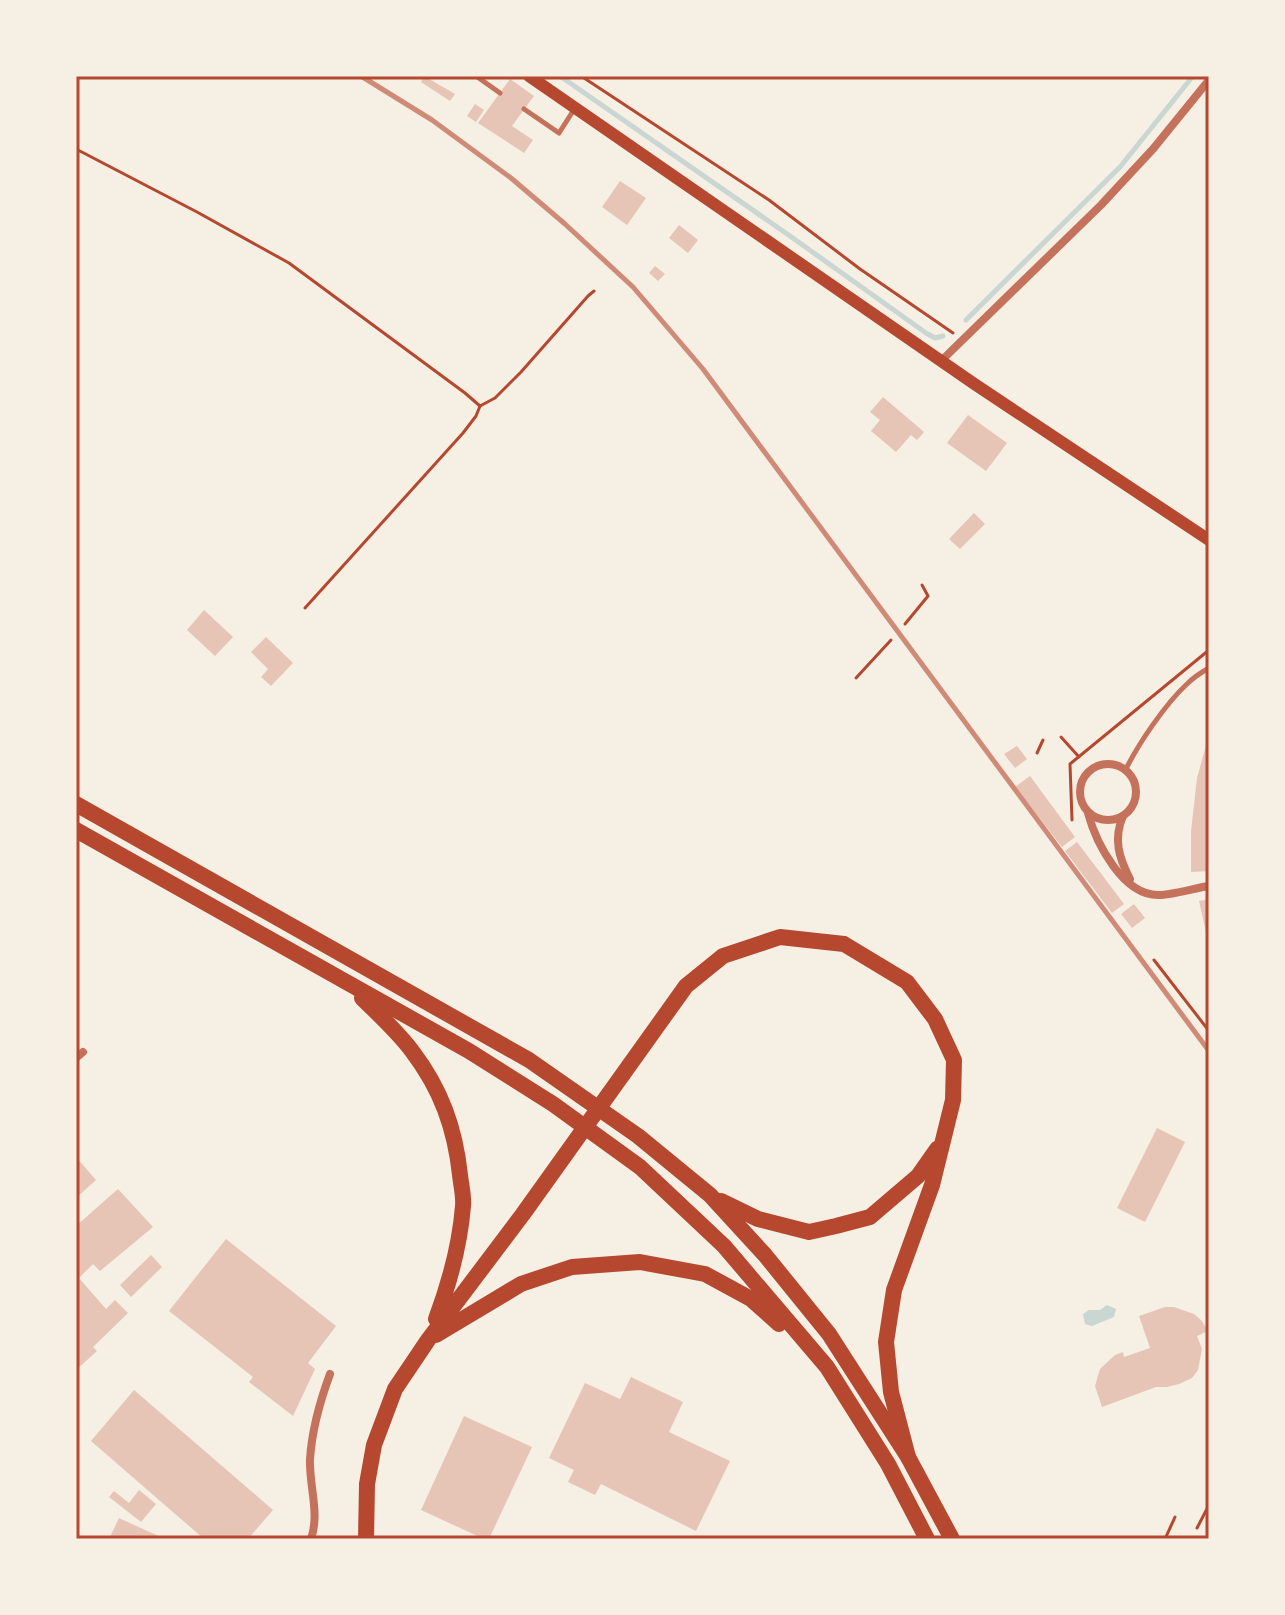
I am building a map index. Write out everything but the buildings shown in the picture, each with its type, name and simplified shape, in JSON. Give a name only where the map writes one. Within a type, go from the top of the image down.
[{"type":"highway","points":[[76,804],[529,1060],[638,1136],[710,1195],[765,1255],[829,1334],[908,1457],[952,1539]]},
{"type":"highway","points":[[76,830],[469,1051],[553,1104],[640,1167],[724,1246],[827,1367],[888,1464],[927,1539]]},
{"type":"highway","points":[[366,1539],[367,1484],[374,1445],[395,1389],[428,1340],[523,1214],[686,986],[723,956],[780,937],[844,944],[907,982],[935,1019],[954,1060],[953,1100],[932,1185],[894,1290],[886,1342],[891,1392],[908,1457]]},
{"type":"highway","points":[[345,981],[412,1051],[435,1086],[449,1117],[463,1204],[455,1253],[428,1340]]},
{"type":"highway","points":[[710,1195],[758,1219],[809,1232],[836,1226],[870,1217],[918,1176],[943,1141]]},
{"type":"highway","points":[[428,1340],[521,1284],[572,1267],[640,1262],[705,1274],[751,1299],[827,1367]]},
{"type":"main road","points":[[529,76],[941,361],[1209,540]]},
{"type":"street","points":[[941,361],[1101,205],[1153,149],[1209,80]]},
{"type":"street","points":[[1124,815],[1105,820],[1096,818],[1083,806],[1082,781],[1093,768],[1110,765],[1131,777],[1136,793],[1118,827],[1117,846],[1134,887]]},
{"type":"street","points":[[1088,812],[1092,830],[1102,850],[1134,887],[1144,893],[1159,895],[1209,886]]},
{"type":"street","points":[[311,1539],[315,1512],[310,1460],[317,1410],[330,1374]]},
{"type":"lane","points":[[476,76],[500,93]]},
{"type":"lane","points":[[524,109],[559,133],[575,108]]},
{"type":"lane","points":[[1125,771],[1168,706],[1188,683],[1209,668]]},
{"type":"path","points":[[581,76],[769,200],[860,269],[941,324]]},
{"type":"path","points":[[76,149],[289,263],[480,406]]},
{"type":"path","points":[[305,608],[463,433],[480,406],[495,398],[521,372],[594,291]]},
{"type":"path","points":[[905,624],[928,596],[922,585]]},
{"type":"path","points":[[856,678],[891,640]]},
{"type":"path","points":[[1072,820],[1070,764],[1209,650]]},
{"type":"path","points":[[1061,737],[1079,757]]},
{"type":"path","points":[[1037,753],[1043,740]]},
{"type":"path","points":[[1154,960],[1209,1031]]},
{"type":"path","points":[[1197,1528],[1209,1505]]},
{"type":"path","points":[[1165,1539],[1175,1517]]},
{"type":"shaded area","points":[[1107,1305],[1116,1309],[1114,1317],[1092,1326],[1085,1324],[1083,1314]]},
{"type":"waterway","points":[[560,76],[926,333],[935,338],[943,336]]},
{"type":"waterway","points":[[966,320],[1120,167],[1193,76]]},
{"type":"railway","points":[[361,76],[432,120],[511,178],[633,287],[703,369],[1209,1051]]}]
